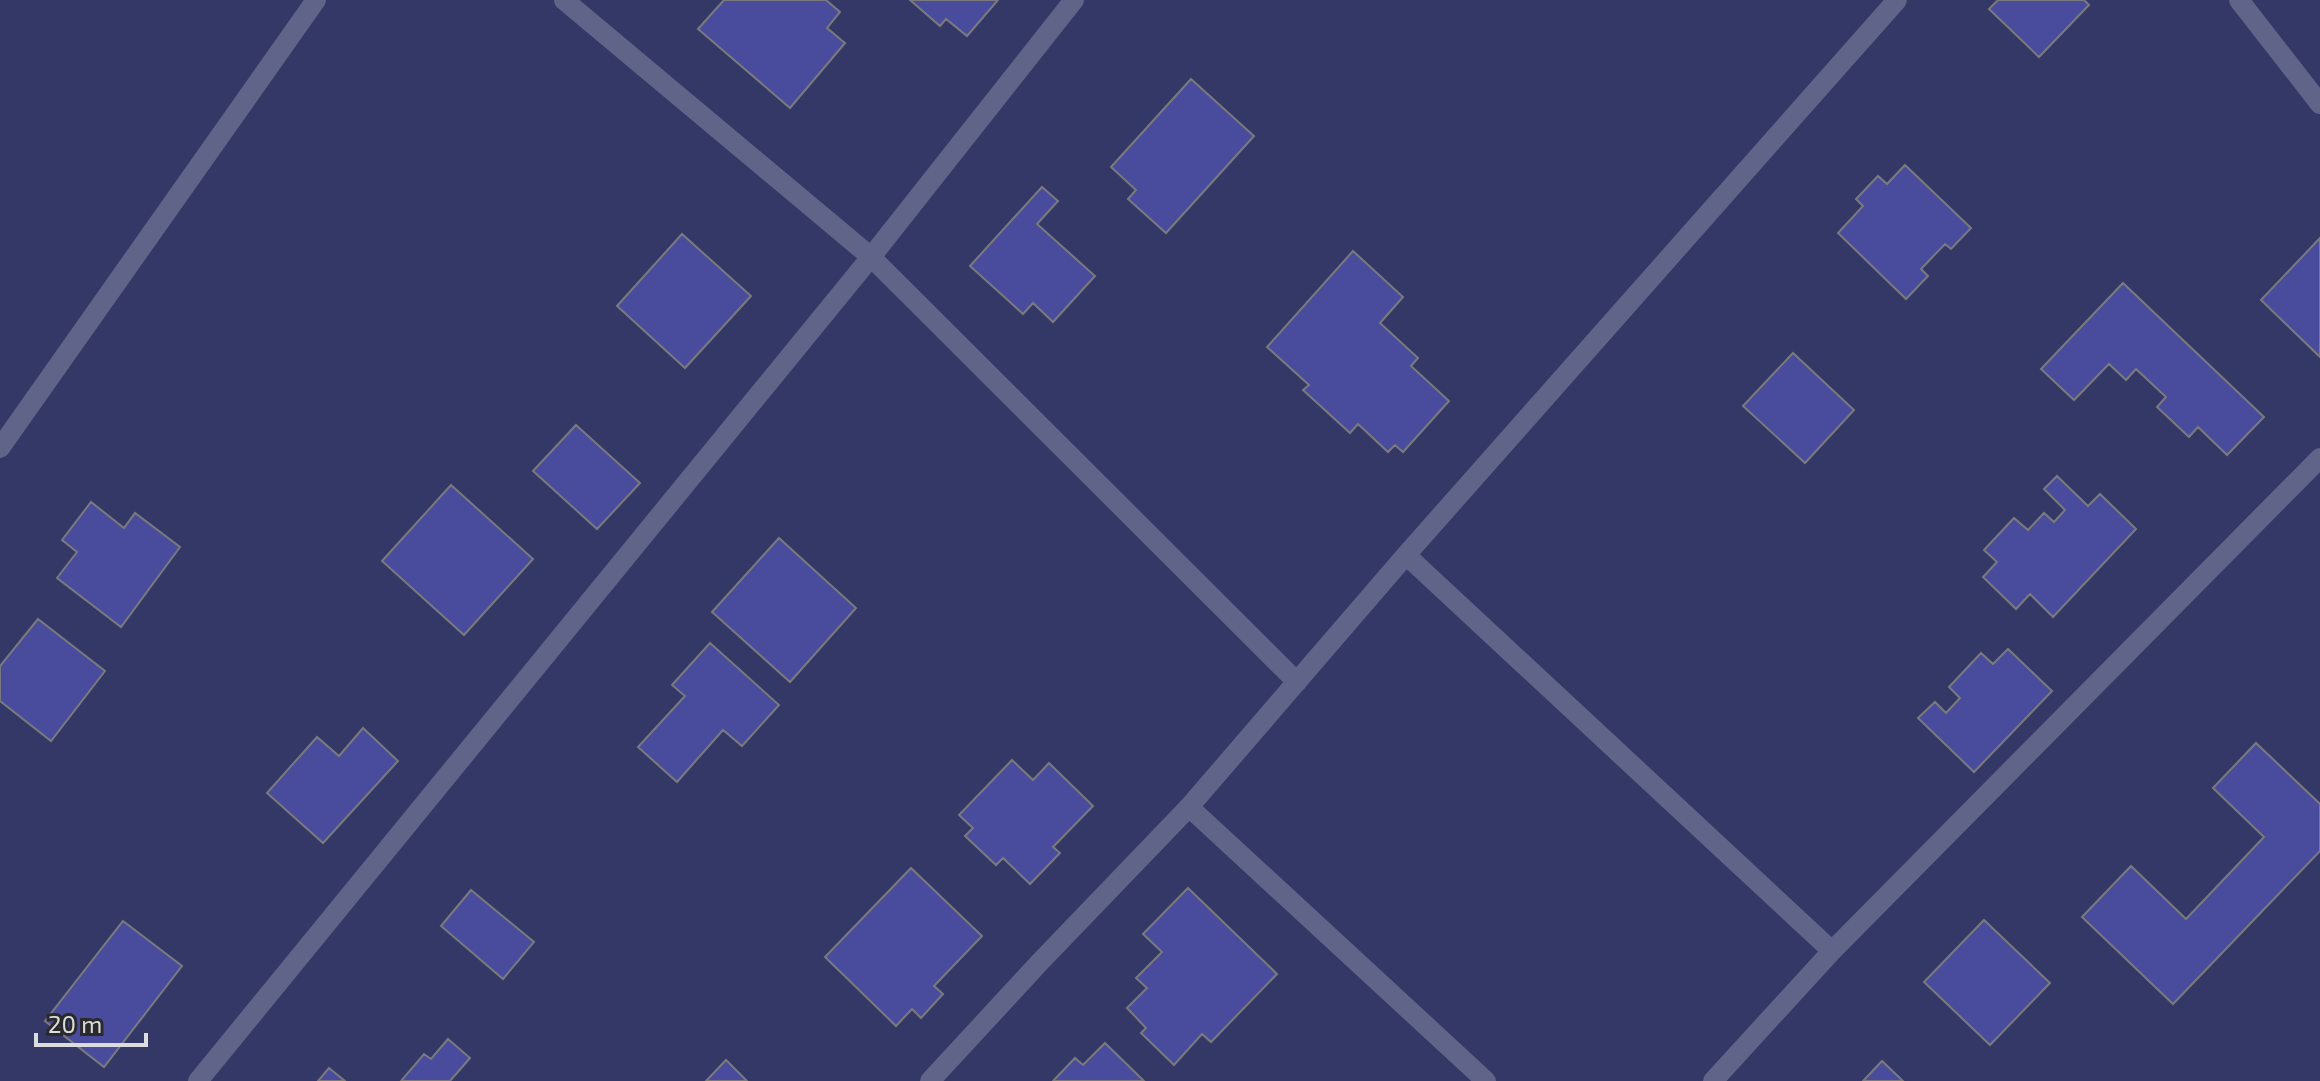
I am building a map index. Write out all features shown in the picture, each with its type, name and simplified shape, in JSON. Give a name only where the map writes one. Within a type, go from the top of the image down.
[{"type":"street","points":[[0,448],[316,0]]},
{"type":"street","points":[[564,0],[871,257],[1297,682]]},
{"type":"street","points":[[198,1081],[871,257],[1074,0]]},
{"type":"street","points":[[930,1081],[1189,807],[1406,555],[1897,0]]},
{"type":"street","points":[[2239,0],[2320,104]]},
{"type":"street","points":[[1713,1081],[1832,951],[2320,458]]},
{"type":"street","points":[[1406,555],[1832,951]]},
{"type":"street","points":[[1189,807],[1486,1081]]},
{"type":"shaded area","points":[[0,0],[2320,0],[2320,1081],[0,1081]]},
{"type":"building","points":[[724,0],[826,0],[840,12],[827,28],[845,43],[790,108],[698,29]]},
{"type":"building","points":[[910,0],[998,0],[967,36],[946,19],[940,26]]},
{"type":"building","points":[[1998,0],[2084,0],[2089,5],[2039,57],[1989,9]]},
{"type":"building","points":[[1191,79],[1254,136],[1166,233],[1128,199],[1136,190],[1111,167]]},
{"type":"building","points":[[1905,165],[1971,228],[1951,249],[1945,244],[1921,269],[1928,276],[1906,299],[1838,233],[1863,206],[1856,199],[1878,176],[1887,184]]},
{"type":"building","points":[[1042,187],[1058,201],[1037,224],[1095,276],[1053,322],[1033,303],[1023,314],[970,266]]},
{"type":"building","points":[[682,234],[751,296],[685,368],[617,306]]},
{"type":"building","points":[[2320,238],[2320,357],[2261,300]]},
{"type":"building","points":[[1353,251],[1403,297],[1380,323],[1418,358],[1411,366],[1449,401],[1403,452],[1395,445],[1388,452],[1358,424],[1350,433],[1303,390],[1309,385],[1267,347]]},
{"type":"building","points":[[2123,283],[2264,417],[2227,455],[2198,427],[2189,437],[2157,407],[2166,397],[2136,369],[2126,380],[2109,364],[2074,400],[2041,369]]},
{"type":"building","points":[[1793,353],[1854,410],[1805,463],[1743,406]]},
{"type":"building","points":[[576,425],[640,483],[597,529],[533,471]]},
{"type":"building","points":[[2057,476],[2088,506],[2100,494],[2136,529],[2053,617],[2030,594],[2016,609],[1983,577],[1997,562],[1984,550],[2014,518],[2028,530],[2044,513],[2054,522],[2065,510],[2044,489]]},
{"type":"building","points":[[451,485],[533,559],[464,635],[382,561]]},
{"type":"building","points":[[91,502],[124,528],[135,513],[180,547],[121,627],[57,578],[77,552],[62,540]]},
{"type":"building","points":[[779,538],[856,608],[790,682],[712,612]]},
{"type":"building","points":[[38,619],[105,671],[51,741],[0,701],[0,666]]},
{"type":"building","points":[[710,643],[779,705],[742,746],[723,730],[677,782],[638,747],[685,696],[672,685]]},
{"type":"building","points":[[2008,649],[2052,691],[1974,772],[1918,718],[1935,702],[1946,713],[1960,698],[1949,687],[1981,653],[1993,664]]},
{"type":"building","points":[[363,728],[398,761],[323,843],[267,793],[317,737],[339,756]]},
{"type":"building","points":[[2256,743],[2320,804],[2320,851],[2173,1004],[2082,917],[2131,866],[2186,919],[2264,837],[2213,788]]},
{"type":"building","points":[[1012,760],[1033,780],[1049,763],[1093,806],[1053,847],[1060,853],[1030,884],[1003,858],[996,865],[965,836],[973,828],[959,815]]},
{"type":"building","points":[[911,868],[982,936],[934,986],[943,994],[921,1018],[912,1009],[896,1026],[825,957]]},
{"type":"building","points":[[1188,888],[1277,974],[1211,1042],[1202,1034],[1174,1065],[1141,1033],[1146,1028],[1127,1008],[1147,988],[1136,978],[1162,952],[1143,934]]},
{"type":"building","points":[[471,890],[534,942],[503,979],[441,926]]},
{"type":"building","points":[[1984,920],[2050,983],[1990,1045],[1924,982]]},
{"type":"building","points":[[123,921],[182,966],[104,1067],[45,1021]]},
{"type":"building","points":[[448,1039],[470,1058],[450,1081],[401,1081],[424,1054],[431,1059]]},
{"type":"building","points":[[1105,1043],[1144,1081],[1053,1081],[1075,1058],[1083,1065]]},
{"type":"building","points":[[726,1060],[747,1081],[706,1081]]},
{"type":"building","points":[[1882,1061],[1903,1081],[1863,1081]]},
{"type":"building","points":[[329,1068],[345,1081],[318,1081]]}]
